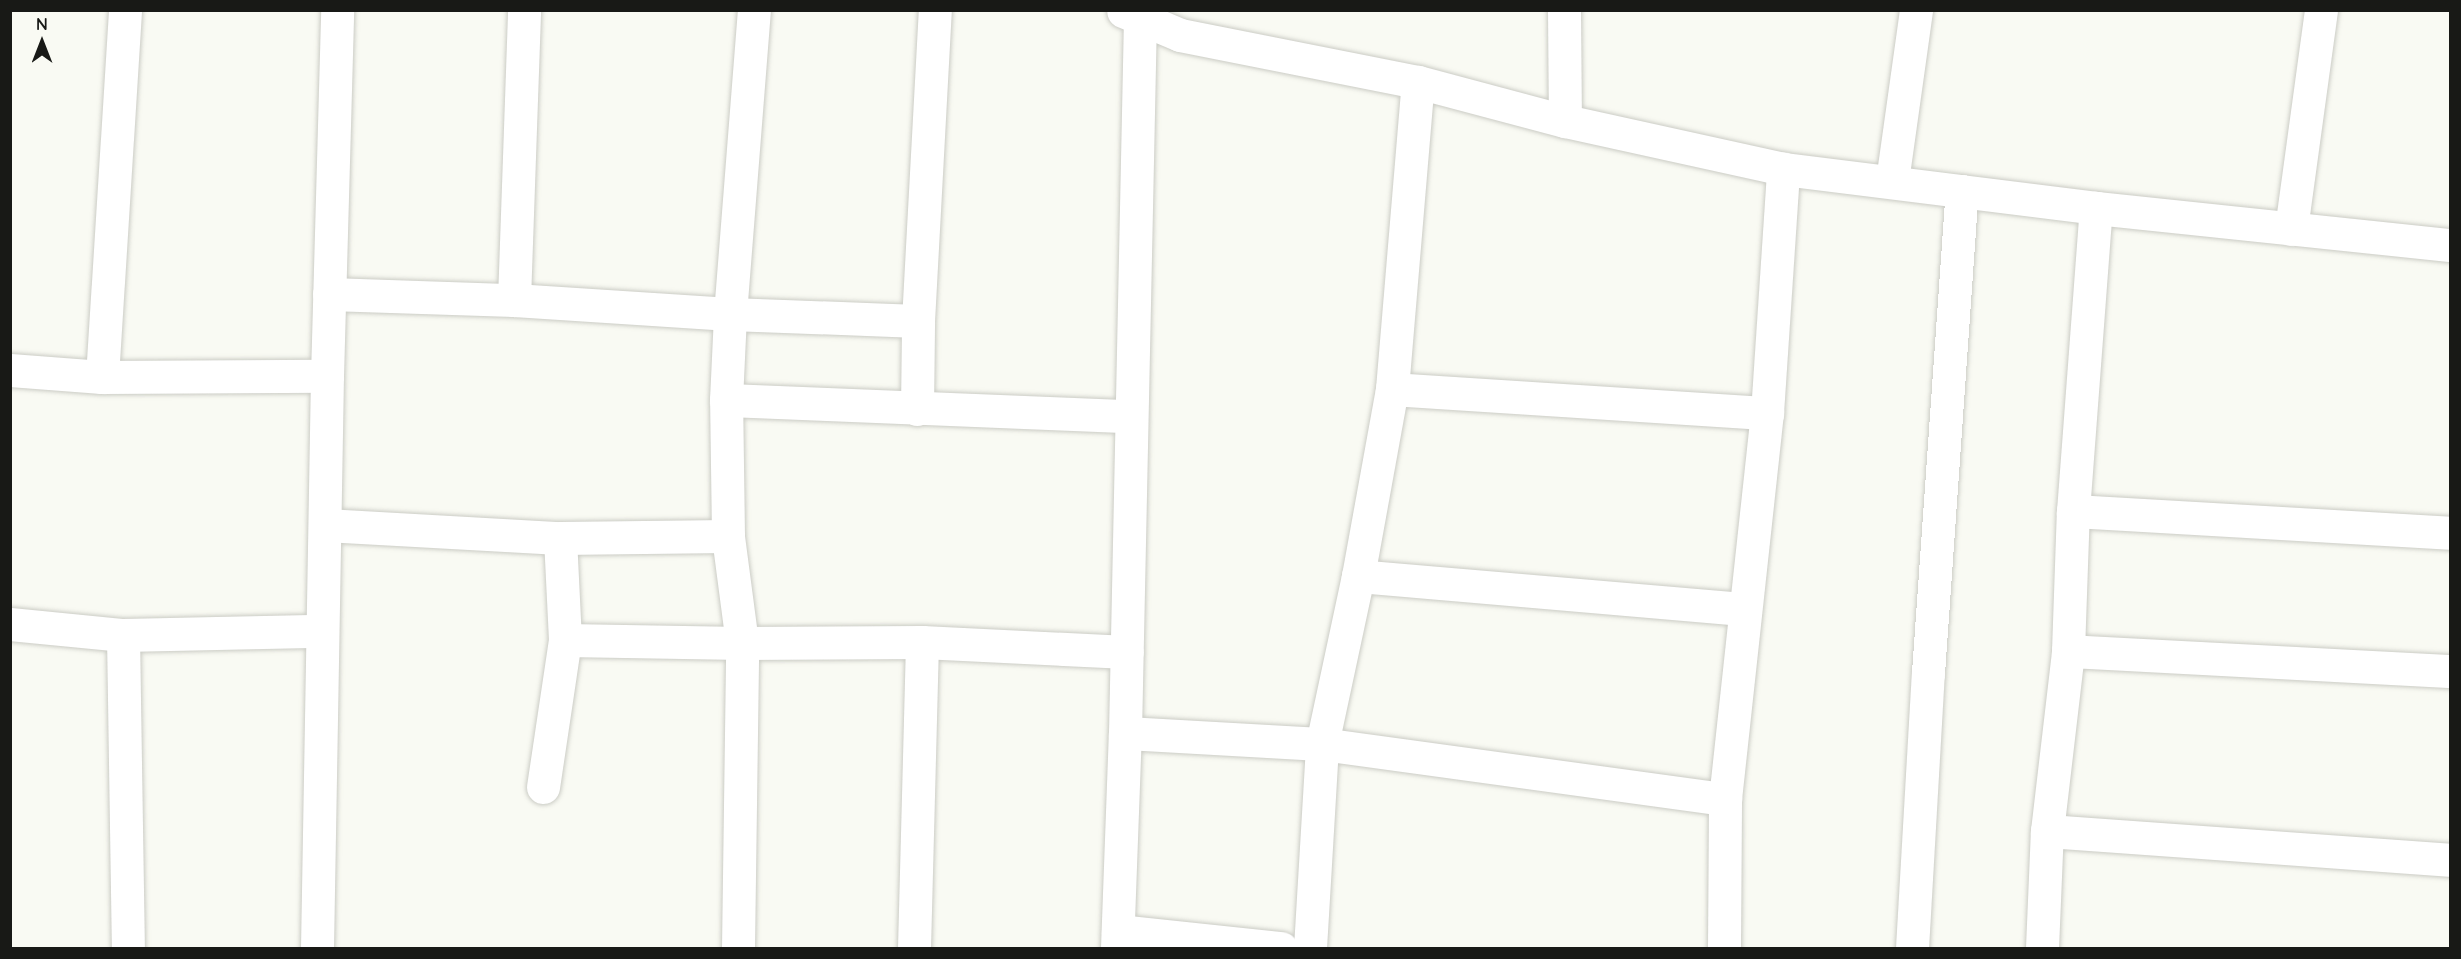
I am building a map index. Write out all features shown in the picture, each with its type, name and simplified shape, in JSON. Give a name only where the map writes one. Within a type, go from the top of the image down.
[{"type":"street","points":[[102,377],[125,10]]},
{"type":"street","points":[[317,948],[327,376],[337,10]]},
{"type":"street","points":[[514,300],[524,10]]},
{"type":"street","points":[[738,948],[742,643],[728,536],[726,400],[730,314],[754,10]]},
{"type":"street","points":[[917,409],[918,321],[935,10]]},
{"type":"street","points":[[1564,10],[1565,121]]},
{"type":"street","points":[[1892,181],[1916,10]]},
{"type":"street","points":[[2291,229],[2321,10]]},
{"type":"street","points":[[1281,948],[1117,940],[1125,733],[1131,416],[1130,14],[1181,23],[1565,121],[1783,169],[2096,208],[2451,245]]},
{"type":"street","points":[[1310,948],[1322,744],[1358,576],[1392,389],[1418,82]]},
{"type":"street","points":[[1724,948],[1725,799],[1767,413],[1783,169]]},
{"type":"street","points":[[1912,948],[1928,673],[1962,191]]},
{"type":"street","points":[[2042,948],[2047,831],[2068,651],[2073,511],[2096,208]]},
{"type":"street","points":[[329,294],[514,300],[730,314],[918,321]]},
{"type":"street","points":[[10,370],[102,377],[327,376]]},
{"type":"street","points":[[1392,389],[1767,413]]},
{"type":"street","points":[[726,400],[1131,416]]},
{"type":"street","points":[[2073,511],[2451,533]]},
{"type":"street","points":[[325,525],[560,538],[728,536]]},
{"type":"street","points":[[543,787],[565,640],[560,538]]},
{"type":"street","points":[[1358,576],[1744,609]]},
{"type":"street","points":[[10,624],[123,635],[322,631]]},
{"type":"street","points":[[123,635],[128,948]]},
{"type":"street","points":[[565,640],[742,643],[922,642],[1127,652]]},
{"type":"street","points":[[914,948],[922,642]]},
{"type":"street","points":[[2068,651],[2451,671]]},
{"type":"street","points":[[1125,733],[1322,744],[1725,799]]},
{"type":"street","points":[[2047,831],[2451,860]]}]
